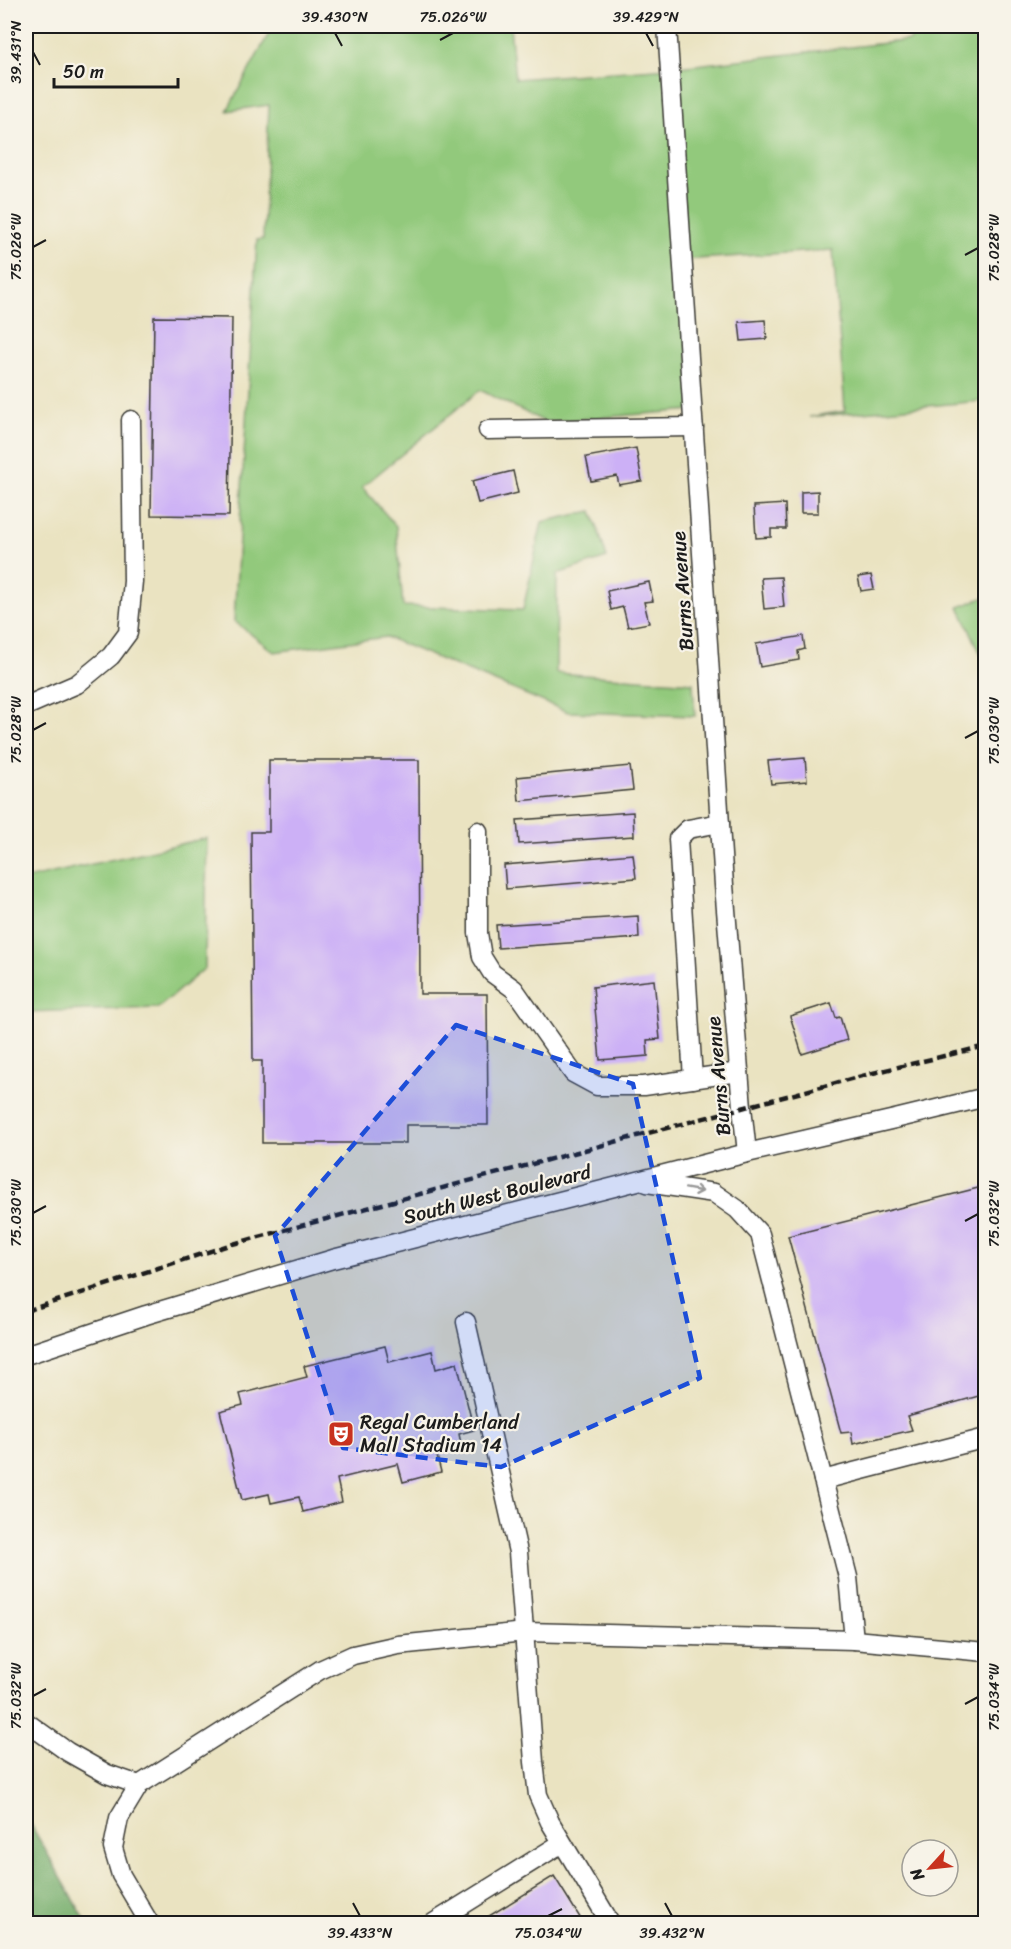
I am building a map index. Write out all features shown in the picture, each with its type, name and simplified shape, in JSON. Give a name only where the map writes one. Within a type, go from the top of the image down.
[{"type":"street","name":"Burns Avenue","points":[[667,26],[720,823],[747,1153]]},
{"type":"street","points":[[26,706],[77,684],[111,656],[128,633],[133,581],[131,420]]},
{"type":"street","points":[[488,430],[693,427]]},
{"type":"street","points":[[693,1079],[678,839],[688,829],[720,823]]},
{"type":"street","points":[[478,831],[478,933],[482,957],[492,973],[514,989],[573,1073],[597,1086],[644,1086],[739,1072]]},
{"type":"street","name":"South West Boulevard","points":[[26,1356],[245,1284],[333,1259],[747,1153],[986,1097]]},
{"type":"street","points":[[636,1182],[714,1193],[737,1209],[760,1234],[848,1577],[854,1640]]},
{"type":"street","points":[[465,1322],[518,1552],[538,1795],[550,1822],[611,1923]]},
{"type":"street","points":[[823,1480],[986,1438]]},
{"type":"street","points":[[150,1923],[121,1875],[113,1848],[118,1818],[139,1785],[320,1670],[353,1655],[398,1645],[525,1632],[854,1640],[986,1652]]},
{"type":"street","points":[[26,1722],[106,1774],[139,1785]]},
{"type":"street","points":[[432,1923],[562,1843]]},
{"type":"highlighted area","points":[[456,1025],[633,1084],[700,1378],[501,1467],[343,1448],[275,1236]]},
{"type":"green space","points":[[273,26],[510,26],[515,79],[670,68],[911,40],[911,26],[985,26],[985,404],[981,401],[809,417],[845,411],[833,250],[682,260],[692,410],[545,422],[480,390],[362,487],[396,526],[403,606],[523,610],[542,522],[592,511],[607,558],[557,574],[556,673],[693,683],[695,716],[568,712],[386,637],[274,652],[234,621],[257,240],[263,239],[269,105],[227,111]]},
{"type":"green space","points":[[985,597],[985,663],[959,607]]},
{"type":"green space","points":[[207,838],[205,968],[158,1008],[26,1012],[26,879]]},
{"type":"green space","points":[[26,1816],[87,1923],[26,1923]]},
{"type":"building","points":[[154,317],[232,318],[229,516],[151,515]]},
{"type":"building","points":[[765,320],[767,339],[741,341],[739,322]]},
{"type":"building","points":[[636,448],[642,481],[619,485],[617,476],[591,481],[586,457]]},
{"type":"building","points":[[513,471],[518,493],[478,503],[472,481]]},
{"type":"building","points":[[818,491],[818,513],[801,513],[801,492]]},
{"type":"building","points":[[785,504],[786,529],[771,529],[771,537],[756,538],[754,506]]},
{"type":"building","points":[[871,575],[874,589],[861,591],[858,577]]},
{"type":"building","points":[[781,577],[784,607],[764,609],[761,578]]},
{"type":"building","points":[[649,582],[653,601],[644,602],[649,623],[628,627],[623,607],[611,610],[607,591]]},
{"type":"building","points":[[803,636],[805,649],[798,651],[799,660],[760,667],[756,644]]},
{"type":"building","points":[[805,758],[807,781],[771,784],[768,761]]},
{"type":"building","points":[[269,760],[419,760],[420,994],[487,994],[488,1125],[406,1125],[406,1143],[262,1143],[262,1061],[253,1061],[251,832],[269,832]]},
{"type":"building","points":[[630,766],[633,790],[519,801],[517,777]]},
{"type":"building","points":[[633,812],[634,836],[519,844],[517,820]]},
{"type":"building","points":[[633,854],[636,878],[506,889],[504,865]]},
{"type":"building","points":[[638,916],[639,938],[498,948],[496,925]]},
{"type":"building","points":[[654,980],[660,1039],[647,1040],[648,1056],[600,1060],[593,987]]},
{"type":"building","points":[[831,1003],[836,1018],[840,1017],[847,1040],[802,1054],[790,1016]]},
{"type":"building","points":[[986,1186],[986,1394],[907,1416],[912,1430],[853,1444],[851,1432],[841,1433],[788,1236]]},
{"type":"building","points":[[385,1346],[389,1362],[432,1351],[436,1369],[457,1363],[474,1430],[459,1434],[462,1449],[437,1456],[441,1472],[403,1482],[398,1464],[337,1479],[342,1502],[303,1512],[299,1497],[271,1503],[269,1494],[242,1500],[220,1411],[243,1405],[240,1394],[307,1377],[304,1366]]},
{"type":"building","points":[[554,1876],[584,1924],[476,1924]]},
{"type":"railway","points":[[26,1311],[229,1245],[873,1073],[986,1046]]},
{"type":"place","name":"Regal Cumberland Mall Stadium 14","points":[[341,1434]]}]
